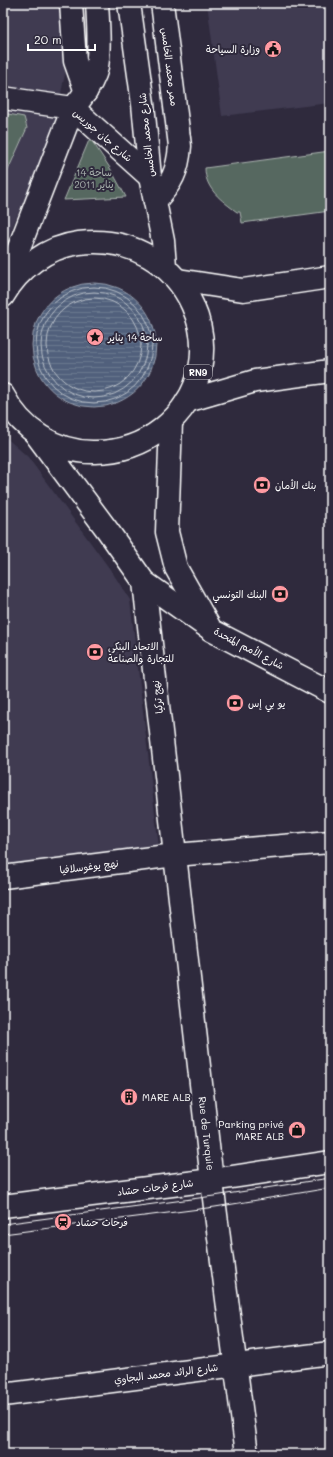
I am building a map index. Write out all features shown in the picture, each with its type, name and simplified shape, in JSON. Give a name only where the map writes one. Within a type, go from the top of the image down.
[{"type":"street","points":[[71,3],[79,100]]},
{"type":"street","points":[[3,290],[79,100],[96,73],[98,50],[97,3]]},
{"type":"street","name":"شارع محمد الخامس","points":[[129,3],[143,104],[150,176],[163,241],[172,273]]},
{"type":"street","name":"ممر محمد الخامس","points":[[154,201],[167,188],[174,176],[178,160],[179,131],[162,3]]},
{"type":"street","name":"شارع جان جوريس","points":[[3,98],[79,100],[150,176]]},
{"type":"street","name":"RN9","points":[[3,296],[21,272],[36,259],[53,250],[72,244],[92,241],[112,242],[143,252],[172,273],[190,298],[202,339],[201,361],[196,382],[187,401],[171,422],[154,435],[136,445],[115,450],[94,452],[73,450],[53,444],[19,422],[3,395]]},
{"type":"street","name":"RN9","points":[[172,273],[243,290],[330,277]]},
{"type":"street","name":"RN9","points":[[187,401],[255,381],[330,371]]},
{"type":"street","points":[[19,422],[108,530],[144,582],[212,630]]},
{"type":"street","name":"شارع الأمم المتحدة","points":[[171,422],[167,532],[176,568],[212,630],[330,692]]},
{"type":"street","name":"نهج تركيا","points":[[144,582],[170,813]]},
{"type":"street","name":"Rue de Turquie","points":[[170,813],[212,1180],[247,1454]]},
{"type":"street","name":"نهج يوغوسلافيا","points":[[3,877],[175,855],[330,842]]},
{"type":"street","name":"شارع فرحات حشاد","points":[[3,1206],[212,1180],[330,1162]]},
{"type":"street","name":"شارع الرائد محمد البجاوي","points":[[3,1395],[330,1353]]},
{"type":"shaded area","points":[[3,3],[62,3],[69,56],[51,139],[3,248]]},
{"type":"shaded area","points":[[207,3],[330,3],[330,103],[222,116]]},
{"type":"shaded area","points":[[3,435],[28,457],[112,572],[130,600],[159,848],[3,867]]},
{"type":"green space","points":[[3,113],[24,117],[27,128],[3,181]]},
{"type":"green space","name":"ساحة 14 يناير 2011","points":[[90,138],[110,168],[126,197],[64,200]]},
{"type":"green space","points":[[330,151],[330,211],[242,223],[240,212],[237,212],[225,203],[215,193],[208,182],[206,175],[205,168]]},
{"type":"water","points":[[100,283],[118,287],[129,293],[142,305],[152,321],[156,345],[152,369],[146,380],[134,393],[112,405],[88,407],[70,403],[59,397],[46,385],[34,363],[32,339],[36,321],[42,310],[54,297],[76,285]]},
{"type":"tram line","points":[[3,1224],[214,1196],[330,1178]]},
{"type":"tram line","points":[[3,1234],[215,1207],[330,1188]]},
{"type":"place","name":"وزارة السياحة","points":[[273,49]]},
{"type":"place","name":"ساحة 14 يناير","points":[[95,337]]},
{"type":"place","name":"بنك الأمان","points":[[262,485]]},
{"type":"place","name":"البنك التونسي","points":[[280,594]]},
{"type":"place","name":"الاتحاد البنكي للتجارة والصناعة","points":[[95,652]]},
{"type":"place","name":"يو بي إس","points":[[235,703]]},
{"type":"place","name":"MARE ALB","points":[[129,1097]]},
{"type":"place","name":"Parking privé MARE ALB","points":[[297,1130]]},
{"type":"place","name":"فرحات حشاد","points":[[63,1222]]}]
